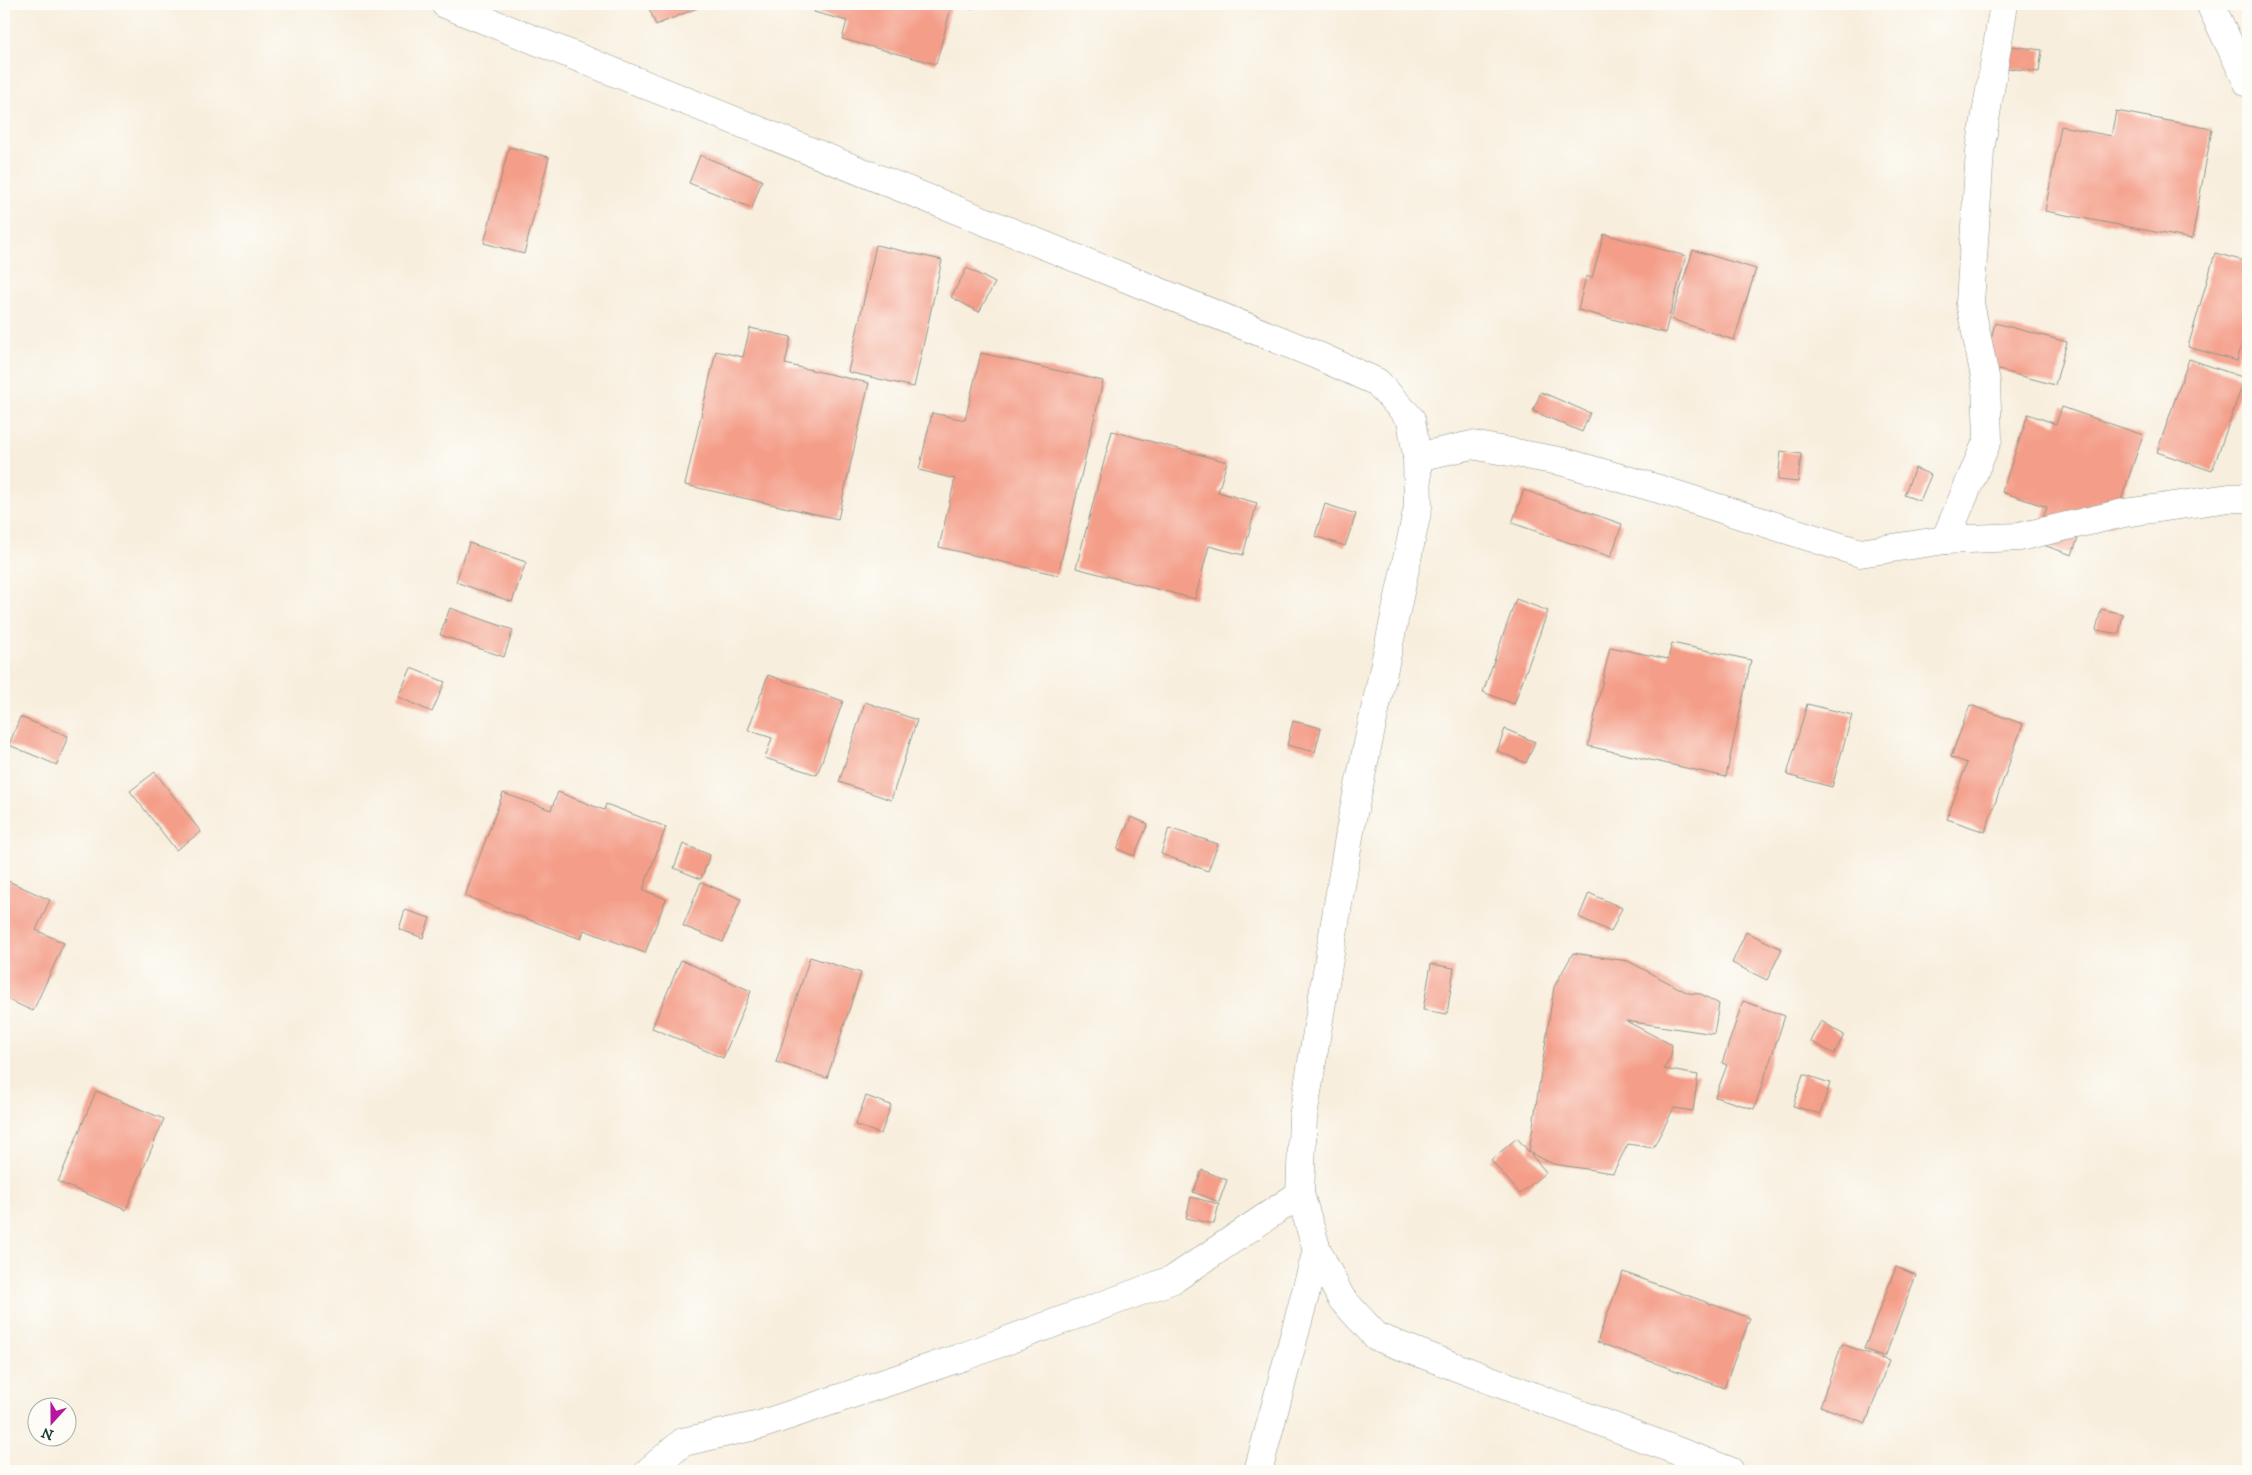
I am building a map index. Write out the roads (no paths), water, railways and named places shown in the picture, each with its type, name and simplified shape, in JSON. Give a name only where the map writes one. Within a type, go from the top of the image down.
[{"type":"street","points":[[445,4],[1286,343],[1377,382],[1411,419],[1417,457],[1418,507],[1352,819],[1303,1117],[1300,1194],[1316,1250],[1341,1298],[1377,1337],[1730,1471]]},
{"type":"street","points":[[1945,540],[1988,439],[1986,382],[1970,303],[1980,151],[2004,4]]},
{"type":"street","points":[[2210,4],[2248,84]]},
{"type":"street","points":[[1417,457],[1472,445],[1564,462],[1659,489],[1860,552],[1945,540],[2019,537],[2124,513],[2229,498],[2248,498]]},
{"type":"street","points":[[649,1471],[683,1442],[760,1425],[919,1372],[1174,1279],[1300,1194]]},
{"type":"street","points":[[1258,1471],[1316,1250]]}]
